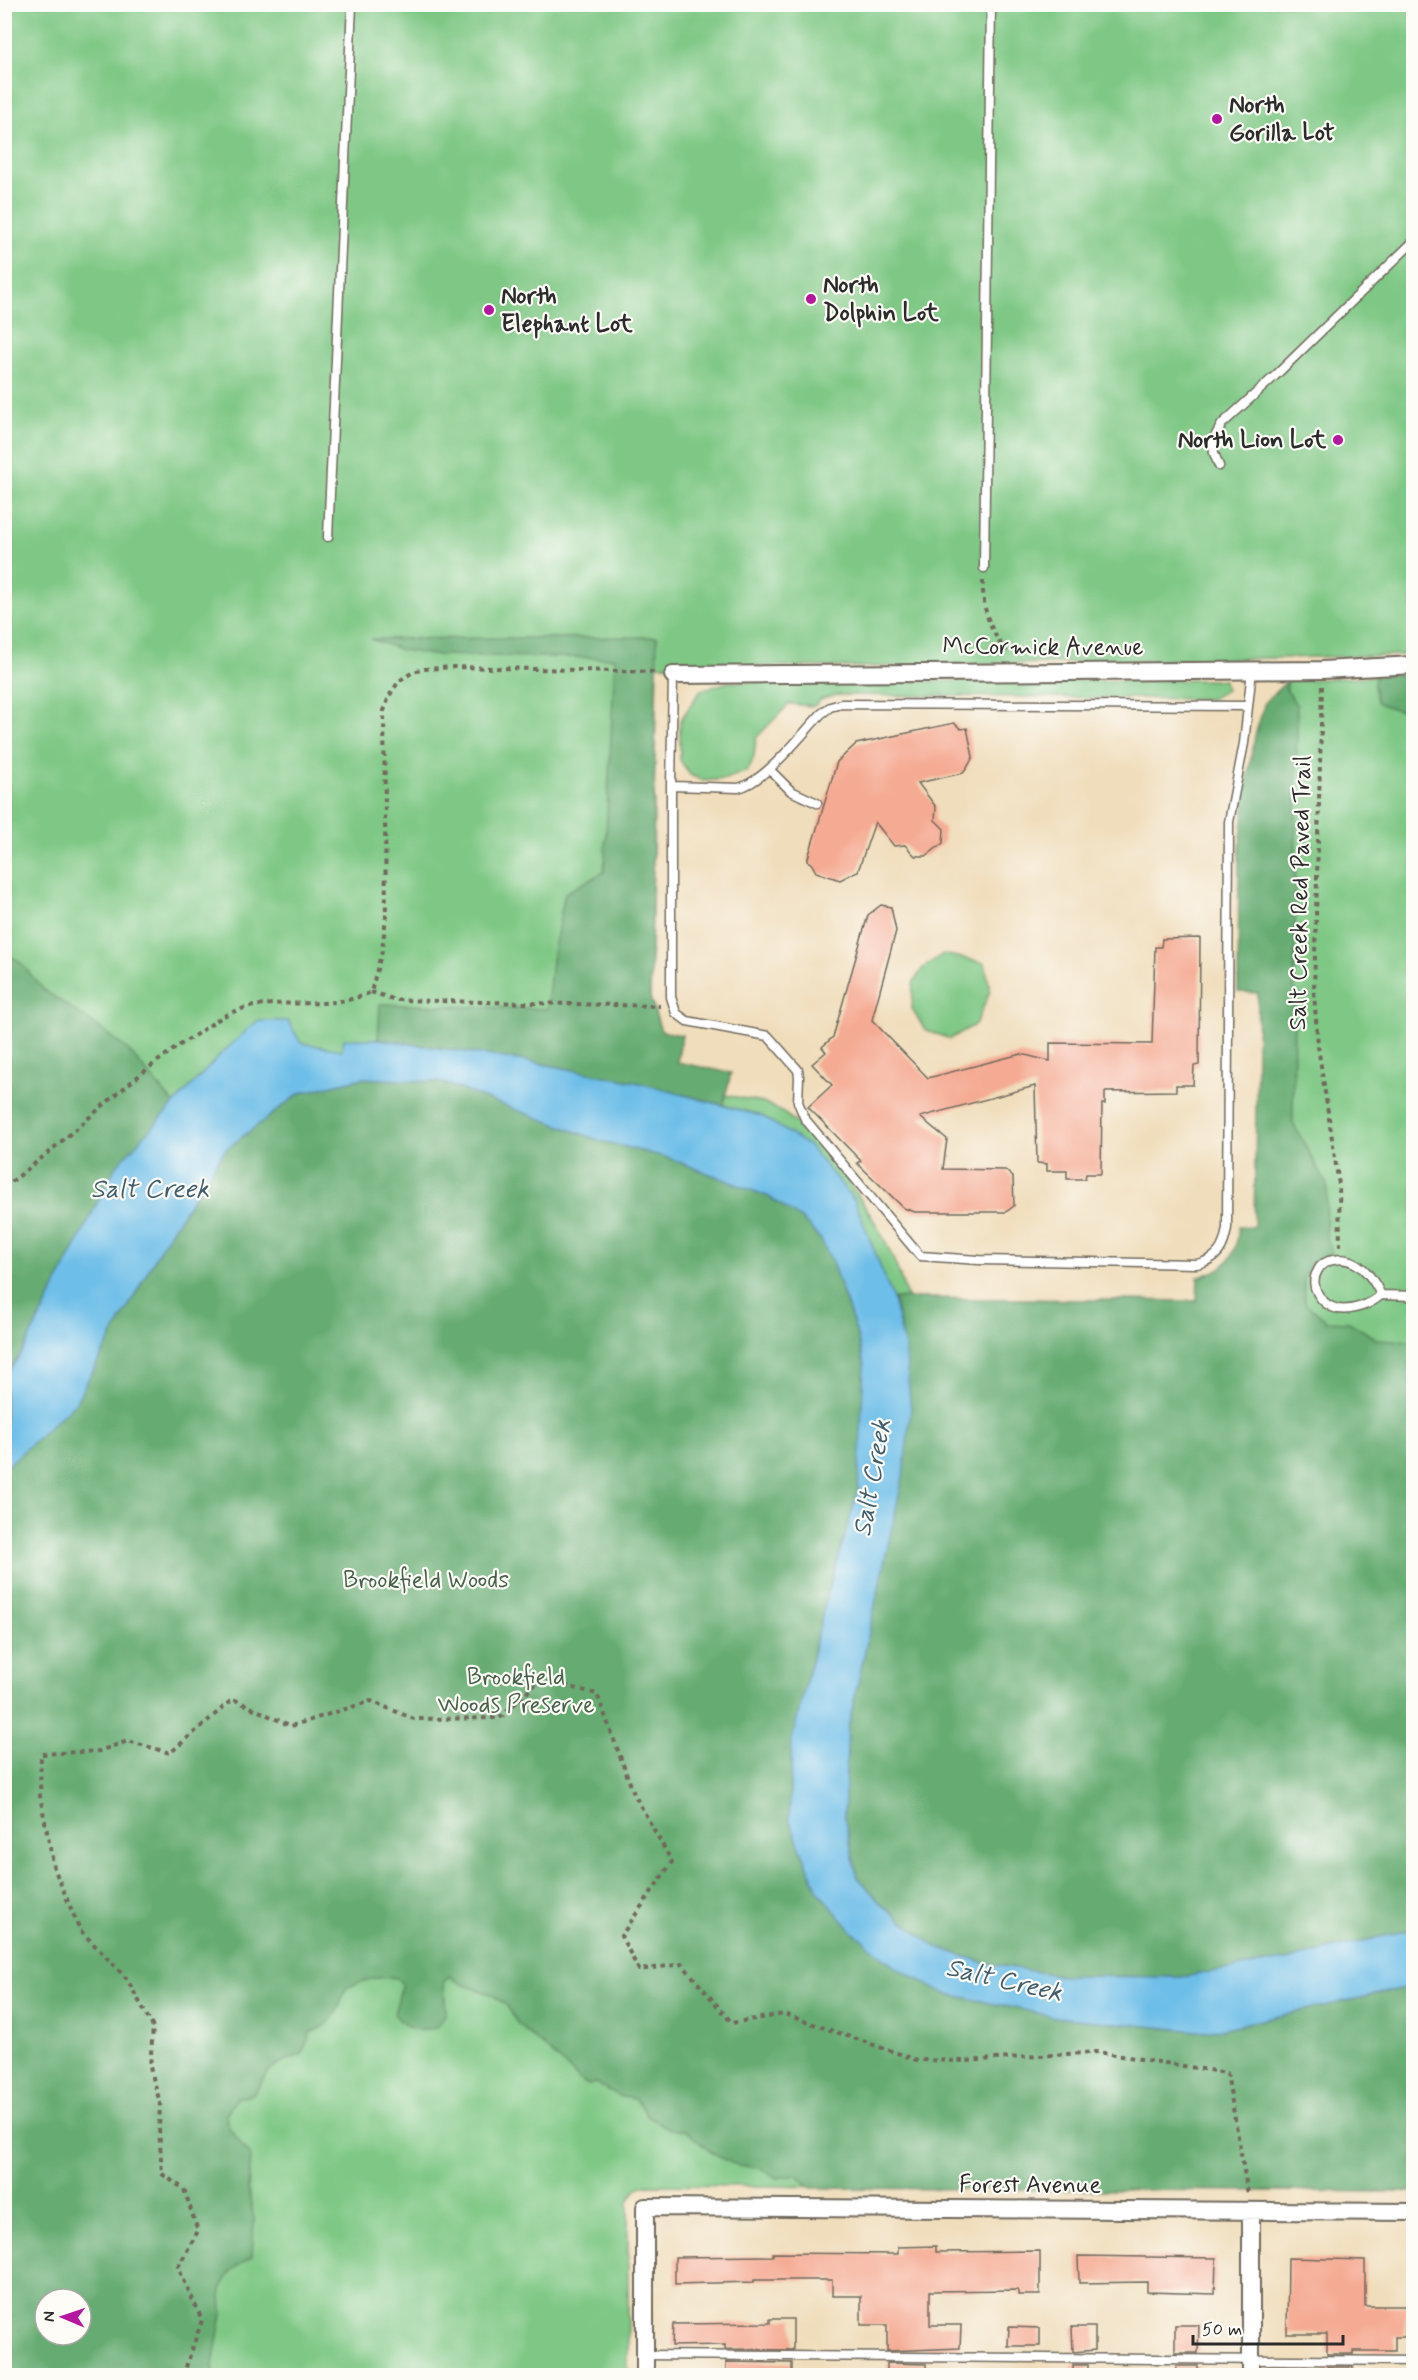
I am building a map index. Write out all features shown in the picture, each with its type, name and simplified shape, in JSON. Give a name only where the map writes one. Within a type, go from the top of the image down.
[{"type":"street","name":"McCormick Avenue","points":[[673,675],[1322,670],[1413,665]]},
{"type":"street","name":"Forest Avenue","points":[[645,2355],[645,2206],[1413,2212]]},
{"type":"street","points":[[1251,2211],[1251,2368]]},
{"type":"street","points":[[645,2355],[645,2376]]},
{"type":"lane","points":[[328,537],[352,4]]},
{"type":"lane","points":[[984,568],[991,4]]},
{"type":"lane","points":[[1219,466],[1214,453],[1213,440],[1222,424],[1275,376],[1413,241]]},
{"type":"lane","points":[[673,675],[671,997],[680,1018],[768,1036],[798,1070],[798,1102],[805,1119],[920,1256],[979,1260],[1197,1264],[1211,1259],[1222,1248],[1227,1228],[1229,832],[1252,670]]},
{"type":"lane","points":[[671,786],[738,788],[748,785],[758,780],[821,714],[830,707],[841,704],[1248,706]]},
{"type":"lane","points":[[768,769],[791,791],[817,803]]},
{"type":"lane","points":[[1380,1295],[1376,1284],[1361,1267],[1352,1261],[1340,1259],[1323,1263],[1318,1269],[1314,1285],[1321,1300],[1329,1306],[1346,1309],[1374,1301],[1380,1295],[1413,1296]]},
{"type":"lane","points":[[645,2355],[1251,2368],[1413,2361]]},
{"type":"path","points":[[984,568],[983,599],[988,621],[996,638],[1022,671]]},
{"type":"path","points":[[371,992],[382,951],[386,917],[384,711],[389,696],[399,681],[412,672],[454,668],[664,672],[673,675]]},
{"type":"path","name":"Salt Creek Red Paved Trail","points":[[1322,670],[1314,993],[1318,1046],[1339,1185],[1340,1259]]},
{"type":"path","points":[[4,1187],[157,1060],[227,1015],[261,1005],[337,1002],[357,999],[371,992],[396,1000],[673,1005]]},
{"type":"path","points":[[183,2376],[202,2320],[178,2267],[198,2231],[184,2189],[162,2174],[160,2103],[150,2067],[153,2027],[127,1979],[80,1930],[54,1868],[40,1796],[41,1754],[99,1751],[128,1741],[170,1753],[233,1699],[291,1726],[371,1701],[414,1719],[500,1718],[541,1679],[597,1694],[634,1794],[672,1862],[621,1936],[639,1970],[682,1964],[732,2023],[784,2014],[917,2060],[966,2061],[1097,2052],[1227,2073],[1251,2211]]},
{"type":"green space","name":"Brookfield Woods Preserve","points":[[5,5],[1413,5],[1413,655],[856,667],[657,665],[647,1153],[832,1262],[845,1298],[892,1298],[762,1116],[723,1105],[726,1095],[770,1105],[800,1126],[815,1141],[869,1212],[887,1244],[907,1298],[1278,1302],[1287,681],[1413,674],[1413,2192],[645,2185],[637,2188],[628,2201],[628,2375],[5,2376]]},
{"type":"green space","points":[[657,637],[650,997],[661,1031],[682,1035],[677,1062],[731,1073],[723,1105],[636,1082],[532,1062],[378,1039],[380,1004],[547,1009],[552,960],[565,893],[604,872],[615,658],[433,655],[402,650],[371,639]]},
{"type":"green space","points":[[1413,674],[1413,708],[1398,710],[1377,703],[1375,676]]},
{"type":"green space","points":[[1224,680],[1226,690],[1211,699],[838,695],[822,699],[814,706],[789,704],[756,738],[754,756],[748,771],[725,779],[703,781],[690,775],[680,760],[680,721],[701,690],[728,682]]},
{"type":"green space","points":[[1287,681],[1286,689],[1297,706],[1293,1123],[1327,1185],[1326,1234],[1332,1253],[1310,1264],[1304,1277],[1305,1303],[1327,1321],[1349,1322],[1376,1339],[1413,1341],[1413,1929],[1291,1959],[1182,1977],[1062,1976],[985,1963],[936,1947],[881,1904],[857,1876],[844,1816],[848,1728],[903,1477],[905,1348],[894,1298],[1197,1301],[1198,1277],[1217,1270],[1229,1260],[1236,1246],[1239,1227],[1254,1227],[1258,993],[1238,992],[1239,857],[1247,780],[1255,736],[1265,702]]},
{"type":"green space","points":[[5,952],[20,962],[44,990],[128,1050],[175,1105],[116,1166],[23,1351],[5,1376]]},
{"type":"green space","points":[[943,954],[985,963],[990,991],[976,1024],[950,1039],[925,1030],[912,1009],[913,983],[923,968]]},
{"type":"green space","name":"Brookfield Woods","points":[[363,1078],[441,1082],[601,1141],[669,1158],[769,1197],[804,1221],[821,1240],[832,1262],[856,1331],[864,1364],[858,1491],[826,1600],[792,1740],[789,1819],[944,1993],[1056,2017],[1207,2032],[1413,1986],[1413,2192],[811,2188],[798,2175],[775,2178],[763,2169],[734,2164],[712,2153],[685,2130],[670,2129],[648,2117],[636,2099],[622,2097],[596,2084],[588,2085],[578,2079],[518,2024],[507,2006],[491,1994],[464,1985],[449,1976],[444,1982],[446,2013],[436,2028],[417,2029],[403,2024],[394,2014],[402,1984],[397,1978],[378,1978],[346,1988],[330,2021],[325,2026],[311,2032],[302,2054],[270,2070],[252,2094],[237,2097],[226,2114],[228,2126],[251,2158],[248,2189],[254,2219],[252,2256],[232,2270],[221,2289],[222,2314],[213,2365],[214,2375],[5,2375],[4,1468],[75,1403],[164,1242],[225,1150],[300,1093]]},
{"type":"water","name":"Salt Creek","points":[[257,1021],[288,1021],[301,1043],[342,1050],[344,1039],[378,1039],[532,1062],[636,1082],[762,1116],[809,1146],[855,1201],[893,1299],[905,1348],[911,1409],[903,1477],[848,1728],[844,1816],[857,1876],[881,1904],[936,1947],[985,1963],[1062,1976],[1182,1977],[1291,1959],[1413,1929],[1413,1986],[1207,2032],[1056,2017],[944,1993],[895,1967],[851,1930],[818,1891],[789,1819],[792,1740],[826,1600],[858,1491],[864,1364],[856,1331],[832,1262],[821,1240],[804,1221],[769,1197],[669,1158],[601,1141],[441,1082],[363,1078],[300,1093],[225,1150],[164,1242],[75,1403],[5,1468],[5,1376],[23,1351],[116,1166],[220,1055]]},
{"type":"building","points":[[954,723],[961,729],[967,728],[973,757],[967,768],[963,773],[918,783],[936,807],[935,820],[944,829],[943,843],[926,856],[915,856],[905,845],[894,846],[875,822],[858,871],[840,880],[816,872],[811,863],[807,861],[837,762],[856,744]]},
{"type":"building","points":[[881,905],[891,907],[896,931],[872,1020],[928,1078],[1021,1054],[1050,1061],[1050,1043],[1152,1044],[1155,947],[1161,947],[1162,939],[1200,938],[1199,1065],[1194,1066],[1193,1085],[1176,1085],[1176,1091],[1105,1092],[1105,1104],[1102,1104],[1101,1174],[1086,1174],[1085,1179],[1067,1179],[1067,1171],[1047,1171],[1047,1164],[1037,1163],[1035,1086],[920,1117],[947,1139],[943,1169],[1005,1170],[1013,1177],[1014,1206],[1006,1212],[915,1212],[904,1208],[857,1163],[861,1161],[808,1107],[832,1085],[812,1064],[826,1052],[822,1047],[833,1037],[868,915]]},
{"type":"building","points":[[936,2246],[936,2252],[1040,2251],[1040,2295],[1018,2295],[1018,2290],[930,2291],[930,2325],[961,2325],[960,2348],[887,2351],[887,2325],[861,2325],[861,2296],[832,2296],[832,2280],[754,2280],[754,2282],[675,2284],[675,2257],[773,2256],[773,2253],[898,2254],[898,2247]]},
{"type":"building","points":[[1078,2256],[1216,2258],[1215,2294],[1147,2292],[1147,2282],[1079,2283]]},
{"type":"building","points":[[1288,2258],[1365,2260],[1365,2306],[1406,2306],[1405,2337],[1395,2337],[1395,2351],[1353,2351],[1353,2354],[1327,2354],[1327,2334],[1287,2334]]},
{"type":"building","points":[[770,2319],[793,2319],[793,2350],[725,2349],[725,2345],[672,2346],[673,2324],[770,2323]]},
{"type":"building","points":[[1175,2325],[1199,2325],[1198,2353],[1175,2353]]},
{"type":"building","points":[[1009,2327],[1040,2328],[1040,2346],[1008,2346]]},
{"type":"building","points":[[1072,2327],[1095,2327],[1095,2350],[1073,2352]]},
{"type":"building","points":[[726,2362],[792,2363],[792,2376],[726,2376]]},
{"type":"building","points":[[887,2363],[926,2364],[926,2376],[887,2376]]},
{"type":"building","points":[[1073,2365],[1088,2365],[1088,2376],[1073,2376]]},
{"type":"building","points":[[1176,2366],[1198,2366],[1198,2376],[1176,2376]]},
{"type":"building","points":[[1327,2367],[1353,2367],[1353,2376],[1327,2376]]},
{"type":"place","name":"North Gorilla Lot","points":[[1217,119]]},
{"type":"place","name":"North Dolphin Lot","points":[[811,299]]},
{"type":"place","name":"North Elephant Lot","points":[[489,310]]},
{"type":"place","name":"North Lion Lot","points":[[1338,440]]}]
